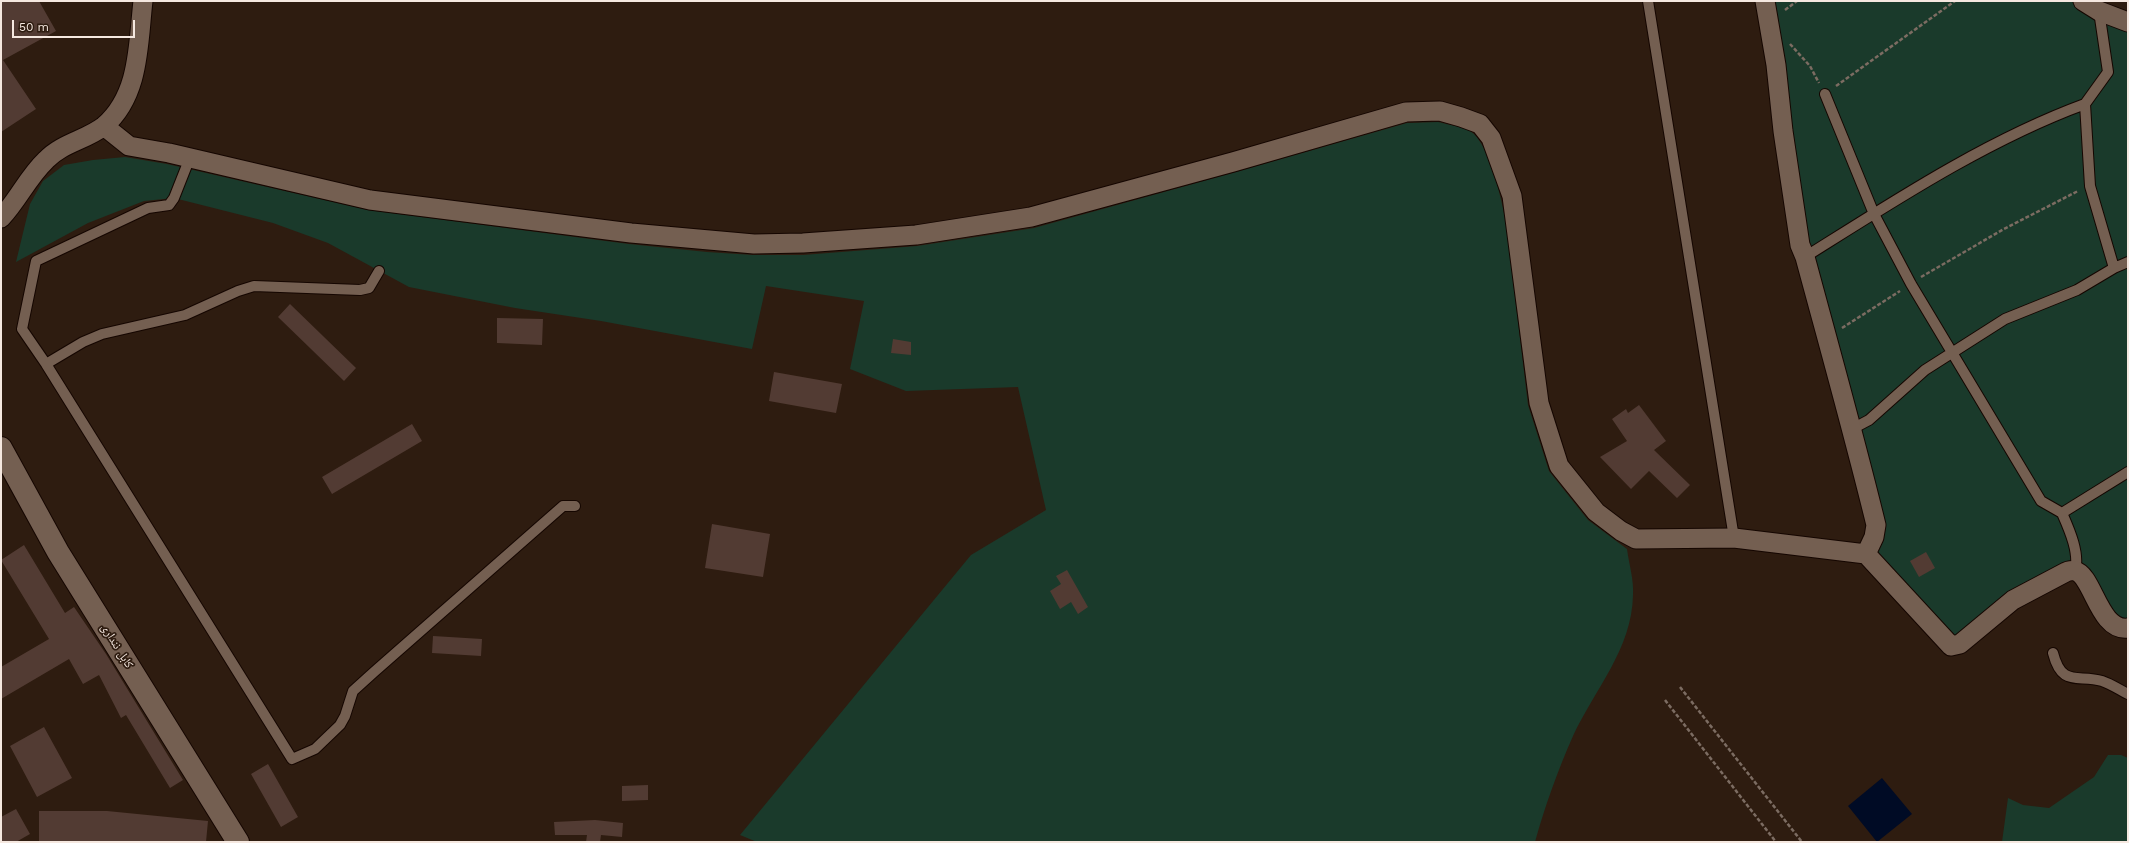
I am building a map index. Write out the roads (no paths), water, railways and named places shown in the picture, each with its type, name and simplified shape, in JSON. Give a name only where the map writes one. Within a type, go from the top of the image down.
[{"type":"street","points":[[1,218],[13,205],[46,160],[63,146],[104,126],[128,95],[136,64],[143,1]]},
{"type":"street","points":[[1765,1],[1770,21],[1783,131],[1798,237],[1805,257],[1837,381],[1852,429],[1876,525],[1874,537],[1866,554]]},
{"type":"street","points":[[2083,1],[2099,11],[2128,22]]},
{"type":"street","points":[[104,126],[129,146],[169,153],[189,160],[370,200],[646,235],[746,243],[803,243],[916,235],[1031,217],[1233,162],[1406,112],[1440,111],[1480,124],[1491,138],[1503,165],[1512,196],[1516,220],[1539,402],[1559,466],[1596,512],[1621,531],[1636,539],[1734,538],[1866,554],[1951,646],[1960,644],[2013,600],[2066,572],[2075,571],[2082,575],[2108,619],[2116,625],[2128,628]]},
{"type":"street","name":"کابل ننداری","points":[[1,448],[58,552],[238,842]]},
{"type":"lane","points":[[1648,1],[1734,538]]},
{"type":"lane","points":[[1805,257],[1874,214],[2003,139],[2046,118],[2085,104],[2108,72],[2099,11]]},
{"type":"lane","points":[[1825,94],[1874,214],[1911,284],[2041,501],[2062,513],[2071,537],[2077,564],[2075,571]]},
{"type":"lane","points":[[2085,104],[2090,186],[2114,268]]},
{"type":"lane","points":[[189,160],[174,198],[169,205],[148,208],[36,262],[22,329],[46,364],[292,759],[315,749],[340,725],[345,716],[353,691],[374,672],[563,506],[575,506]]},
{"type":"lane","points":[[1852,429],[1869,420],[1925,370],[2005,319],[2077,290],[2114,268],[2128,262]]},
{"type":"lane","points":[[46,364],[83,342],[102,334],[185,315],[238,291],[254,286],[360,290],[369,288],[378,271]]},
{"type":"lane","points":[[2062,513],[2128,472]]},
{"type":"lane","points":[[2053,653],[2057,667],[2072,679],[2102,681],[2128,694]]},
{"type":"water","points":[[1882,778],[1912,814],[1877,842],[1848,806]]}]
